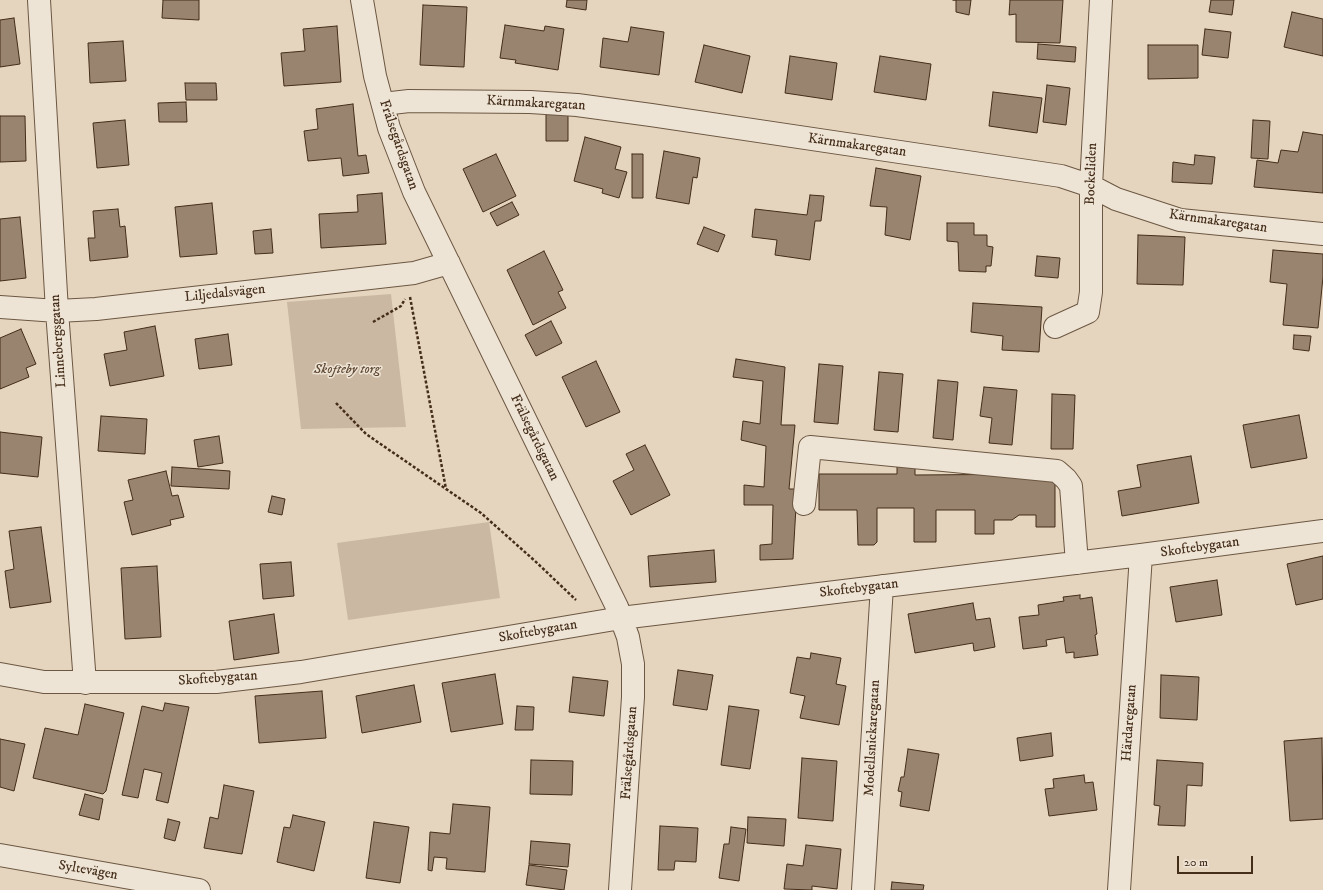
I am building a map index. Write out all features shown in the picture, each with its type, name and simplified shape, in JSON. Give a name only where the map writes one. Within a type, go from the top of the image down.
[{"type":"street","name":"Linnebergsgatan","points":[[38,0],[57,311],[85,683]]},
{"type":"street","name":"Frälsegårdsgatan","points":[[362,0],[375,76],[382,104],[414,192],[621,618],[628,637],[633,664],[633,697],[620,890]]},
{"type":"street","name":"Bockeliden","points":[[1055,327],[1088,312],[1091,292],[1091,186],[1101,0]]},
{"type":"street","name":"Kärnmakaregatan","points":[[382,104],[417,101],[530,102],[577,105],[1061,176],[1091,186],[1116,199],[1180,220],[1323,234]]},
{"type":"street","name":"Liljedalsvägen","points":[[0,307],[57,311],[96,309],[414,273],[449,263]]},
{"type":"street","points":[[804,504],[810,447],[1057,471],[1071,486],[1077,563]]},
{"type":"street","name":"Skoftebygatan","points":[[0,674],[44,682],[216,682],[301,672],[621,618],[1077,563],[1323,531]]},
{"type":"street","name":"Härdaregatan","points":[[1118,890],[1141,555]]},
{"type":"street","name":"Modellsnickaregatan","points":[[864,890],[882,586]]},
{"type":"street","name":"Syltevägen","points":[[0,856],[171,888],[199,890]]},
{"type":"path","points":[[408,291],[446,490]]},
{"type":"path","points":[[373,322],[401,306],[406,296]]},
{"type":"path","points":[[336,404],[366,434],[481,513],[534,560],[578,603]]},
{"type":"green space","name":"Skofteby torg","points":[[391,294],[406,427],[301,429],[287,302]]},
{"type":"green space","points":[[489,522],[500,598],[348,620],[337,543]]},
{"type":"building","points":[[163,0],[199,0],[199,20],[162,18]]},
{"type":"building","points":[[567,0],[587,0],[586,10],[566,7]]},
{"type":"building","points":[[956,0],[971,0],[969,15],[956,12]]},
{"type":"building","points":[[1010,0],[1063,0],[1060,43],[1016,42],[1016,14],[1009,15]]},
{"type":"building","points":[[1211,0],[1234,0],[1232,15],[1209,12]]},
{"type":"building","points":[[423,5],[467,7],[464,67],[420,65]]},
{"type":"building","points":[[1292,12],[1323,19],[1323,56],[1284,47]]},
{"type":"building","points":[[14,18],[20,64],[0,67],[0,20]]},
{"type":"building","points":[[505,25],[544,31],[545,26],[564,29],[558,70],[515,63],[516,60],[500,58]]},
{"type":"building","points":[[337,26],[341,82],[284,86],[281,53],[305,51],[303,29]]},
{"type":"building","points":[[631,27],[664,32],[659,75],[600,67],[603,38],[628,42]]},
{"type":"building","points":[[1205,29],[1231,32],[1228,58],[1202,55]]},
{"type":"building","points":[[123,41],[126,81],[90,83],[88,43]]},
{"type":"building","points":[[1038,44],[1076,47],[1075,62],[1037,59]]},
{"type":"building","points":[[704,45],[750,56],[742,93],[695,82]]},
{"type":"building","points":[[1148,45],[1198,45],[1198,78],[1148,79]]},
{"type":"building","points":[[790,56],[837,63],[832,100],[785,93]]},
{"type":"building","points":[[880,56],[931,64],[926,100],[874,92]]},
{"type":"building","points":[[185,83],[216,83],[217,100],[186,100]]},
{"type":"building","points":[[1047,85],[1070,88],[1066,125],[1043,122]]},
{"type":"building","points":[[993,92],[1042,98],[1037,133],[989,126]]},
{"type":"building","points":[[186,102],[187,122],[159,122],[158,103]]},
{"type":"building","points":[[353,104],[358,156],[366,155],[369,173],[343,176],[341,158],[308,161],[304,131],[318,129],[316,109]]},
{"type":"building","points":[[546,112],[568,112],[568,141],[546,141]]},
{"type":"building","points":[[0,116],[25,116],[26,161],[0,162]]},
{"type":"building","points":[[125,120],[129,165],[97,168],[93,123]]},
{"type":"building","points":[[1253,120],[1270,121],[1268,159],[1251,158]]},
{"type":"building","points":[[1303,132],[1323,135],[1323,193],[1254,187],[1257,160],[1278,163],[1281,150],[1298,152]]},
{"type":"building","points":[[585,137],[621,147],[615,169],[627,172],[619,198],[602,193],[603,189],[574,181]]},
{"type":"building","points":[[664,151],[700,158],[697,178],[693,177],[689,204],[656,198]]},
{"type":"building","points":[[496,154],[516,196],[483,212],[463,169]]},
{"type":"building","points":[[632,154],[643,154],[643,198],[632,198]]},
{"type":"building","points":[[1195,155],[1215,157],[1212,184],[1172,182],[1173,162],[1194,165]]},
{"type":"building","points":[[876,168],[921,176],[910,240],[885,235],[887,207],[870,206]]},
{"type":"building","points":[[382,193],[386,244],[321,248],[319,214],[358,212],[357,195]]},
{"type":"building","points":[[810,195],[824,196],[821,221],[815,221],[810,260],[775,255],[777,240],[752,237],[755,209],[807,215]]},
{"type":"building","points":[[512,202],[519,215],[497,226],[490,213]]},
{"type":"building","points":[[212,203],[217,254],[180,257],[175,207]]},
{"type":"building","points":[[118,209],[120,227],[125,226],[128,257],[90,261],[88,238],[95,238],[93,211]]},
{"type":"building","points":[[20,217],[26,278],[0,281],[0,219]]},
{"type":"building","points":[[947,223],[974,223],[974,235],[987,235],[987,246],[993,247],[991,266],[986,266],[986,272],[959,271],[958,242],[947,241]]},
{"type":"building","points":[[704,227],[725,235],[718,252],[697,244]]},
{"type":"building","points":[[271,229],[273,253],[255,254],[253,231]]},
{"type":"building","points":[[1138,235],[1185,237],[1183,285],[1137,284]]},
{"type":"building","points":[[1273,250],[1323,254],[1323,277],[1318,328],[1283,325],[1287,284],[1270,282]]},
{"type":"building","points":[[544,251],[563,290],[558,292],[566,308],[533,325],[507,270]]},
{"type":"building","points":[[1037,256],[1060,258],[1058,278],[1035,276]]},
{"type":"building","points":[[973,303],[1042,307],[1039,352],[1002,350],[1003,336],[971,332]]},
{"type":"building","points":[[551,321],[562,343],[536,356],[525,335]]},
{"type":"building","points":[[155,326],[164,376],[110,386],[104,354],[127,350],[124,332]]},
{"type":"building","points":[[21,329],[36,364],[26,368],[29,377],[0,389],[0,338]]},
{"type":"building","points":[[228,334],[232,365],[199,369],[195,339]]},
{"type":"building","points":[[1294,335],[1311,336],[1309,351],[1293,349]]},
{"type":"building","points":[[736,359],[785,367],[781,425],[795,425],[789,489],[797,489],[793,559],[760,560],[760,545],[772,544],[773,505],[744,505],[744,485],[764,487],[766,446],[741,440],[743,421],[760,424],[763,381],[733,377]]},
{"type":"building","points":[[596,361],[620,412],[586,427],[562,377]]},
{"type":"building","points":[[819,364],[843,366],[838,424],[814,422]]},
{"type":"building","points":[[879,372],[903,374],[898,432],[874,430]]},
{"type":"building","points":[[938,380],[958,382],[953,440],[933,438]]},
{"type":"building","points":[[984,387],[1017,390],[1012,445],[989,443],[992,418],[980,416]]},
{"type":"building","points":[[1052,394],[1075,395],[1073,449],[1051,449]]},
{"type":"building","points":[[1299,415],[1307,458],[1251,468],[1243,425]]},
{"type":"building","points":[[101,416],[147,419],[145,454],[98,451]]},
{"type":"building","points":[[0,432],[42,437],[38,477],[0,473]]},
{"type":"building","points":[[219,436],[223,463],[198,467],[194,440]]},
{"type":"building","points":[[645,445],[670,495],[631,515],[613,481],[634,470],[626,454]]},
{"type":"building","points":[[1191,456],[1199,503],[1122,516],[1118,491],[1141,487],[1137,465]]},
{"type":"building","points":[[897,460],[915,460],[915,475],[1049,474],[1055,483],[1055,527],[1036,527],[1036,515],[1019,515],[1012,520],[994,520],[994,534],[975,534],[975,510],[936,510],[936,542],[914,542],[914,508],[877,508],[877,542],[874,545],[858,545],[857,510],[819,510],[819,474],[897,474]]},
{"type":"building","points":[[172,467],[230,471],[229,489],[171,486]]},
{"type":"building","points":[[166,471],[172,496],[178,495],[184,517],[170,520],[171,525],[132,535],[124,502],[133,500],[128,480]]},
{"type":"building","points":[[272,496],[285,499],[282,515],[268,512]]},
{"type":"building","points":[[41,527],[51,602],[10,608],[5,571],[14,569],[9,531]]},
{"type":"building","points":[[714,550],[716,582],[650,587],[648,556]]},
{"type":"building","points":[[1323,556],[1323,599],[1296,605],[1287,564]]},
{"type":"building","points":[[291,562],[294,596],[263,599],[260,564]]},
{"type":"building","points":[[157,566],[161,637],[125,639],[121,568]]},
{"type":"building","points":[[1217,580],[1222,615],[1176,622],[1170,587]]},
{"type":"building","points":[[1080,595],[1080,599],[1092,597],[1098,655],[1074,658],[1074,652],[1066,653],[1064,637],[1046,640],[1047,646],[1023,649],[1019,617],[1039,615],[1038,605],[1064,601],[1063,597]]},
{"type":"building","points":[[973,603],[976,620],[990,618],[995,647],[974,651],[973,643],[915,653],[908,614]]},
{"type":"building","points":[[274,614],[279,653],[234,660],[229,621]]},
{"type":"building","points":[[811,653],[841,658],[836,684],[846,686],[839,725],[800,718],[805,696],[790,693],[797,657],[810,659]]},
{"type":"building","points":[[678,670],[713,675],[707,710],[673,705]]},
{"type":"building","points":[[495,674],[503,724],[451,732],[442,683]]},
{"type":"building","points":[[1161,675],[1199,677],[1197,720],[1160,718]]},
{"type":"building","points":[[573,677],[608,681],[604,716],[569,712]]},
{"type":"building","points":[[414,685],[421,722],[362,733],[356,696]]},
{"type":"building","points":[[322,691],[326,738],[259,743],[255,696]]},
{"type":"building","points":[[165,703],[189,707],[168,803],[156,800],[162,773],[144,769],[138,798],[122,795],[142,706],[163,711]]},
{"type":"building","points":[[85,704],[124,713],[106,791],[103,794],[33,778],[45,728],[78,735]]},
{"type":"building","points":[[517,706],[534,707],[533,730],[515,730]]},
{"type":"building","points":[[729,706],[759,710],[750,769],[721,765]]},
{"type":"building","points":[[1051,733],[1053,756],[1020,761],[1017,738]]},
{"type":"building","points":[[1322,738],[1323,819],[1290,821],[1284,741]]},
{"type":"building","points":[[0,739],[25,744],[14,791],[0,787]]},
{"type":"building","points":[[908,749],[939,754],[929,811],[900,806],[902,792],[898,791],[901,777],[904,777]]},
{"type":"building","points":[[802,758],[837,761],[833,821],[798,818]]},
{"type":"building","points":[[531,760],[573,761],[572,795],[530,794]]},
{"type":"building","points":[[1157,760],[1203,763],[1202,786],[1187,785],[1185,826],[1158,825],[1160,806],[1154,805]]},
{"type":"building","points":[[1084,775],[1085,783],[1093,782],[1097,810],[1049,816],[1045,789],[1054,788],[1053,779]]},
{"type":"building","points":[[224,785],[254,791],[242,854],[204,848],[210,817],[218,819]]},
{"type":"building","points":[[85,794],[103,799],[99,820],[79,815]]},
{"type":"building","points":[[453,804],[490,807],[485,872],[446,869],[447,858],[434,857],[432,871],[428,870],[430,832],[450,834]]},
{"type":"building","points":[[293,815],[325,822],[314,871],[277,862],[284,827],[290,828]]},
{"type":"building","points":[[748,817],[786,819],[784,846],[747,843]]},
{"type":"building","points":[[168,819],[180,822],[175,841],[164,838]]},
{"type":"building","points":[[374,822],[409,827],[400,883],[366,878]]},
{"type":"building","points":[[660,826],[698,828],[696,862],[675,861],[674,870],[658,870]]},
{"type":"building","points":[[731,827],[746,829],[739,881],[719,878],[724,844],[729,844]]},
{"type":"building","points":[[531,841],[570,844],[568,867],[529,864]]},
{"type":"building","points":[[806,845],[841,849],[837,889],[812,886],[812,890],[784,889],[787,864],[803,866]]},
{"type":"building","points":[[529,865],[567,870],[564,890],[526,885]]},
{"type":"building","points":[[892,882],[924,885],[923,890],[891,890]]}]
